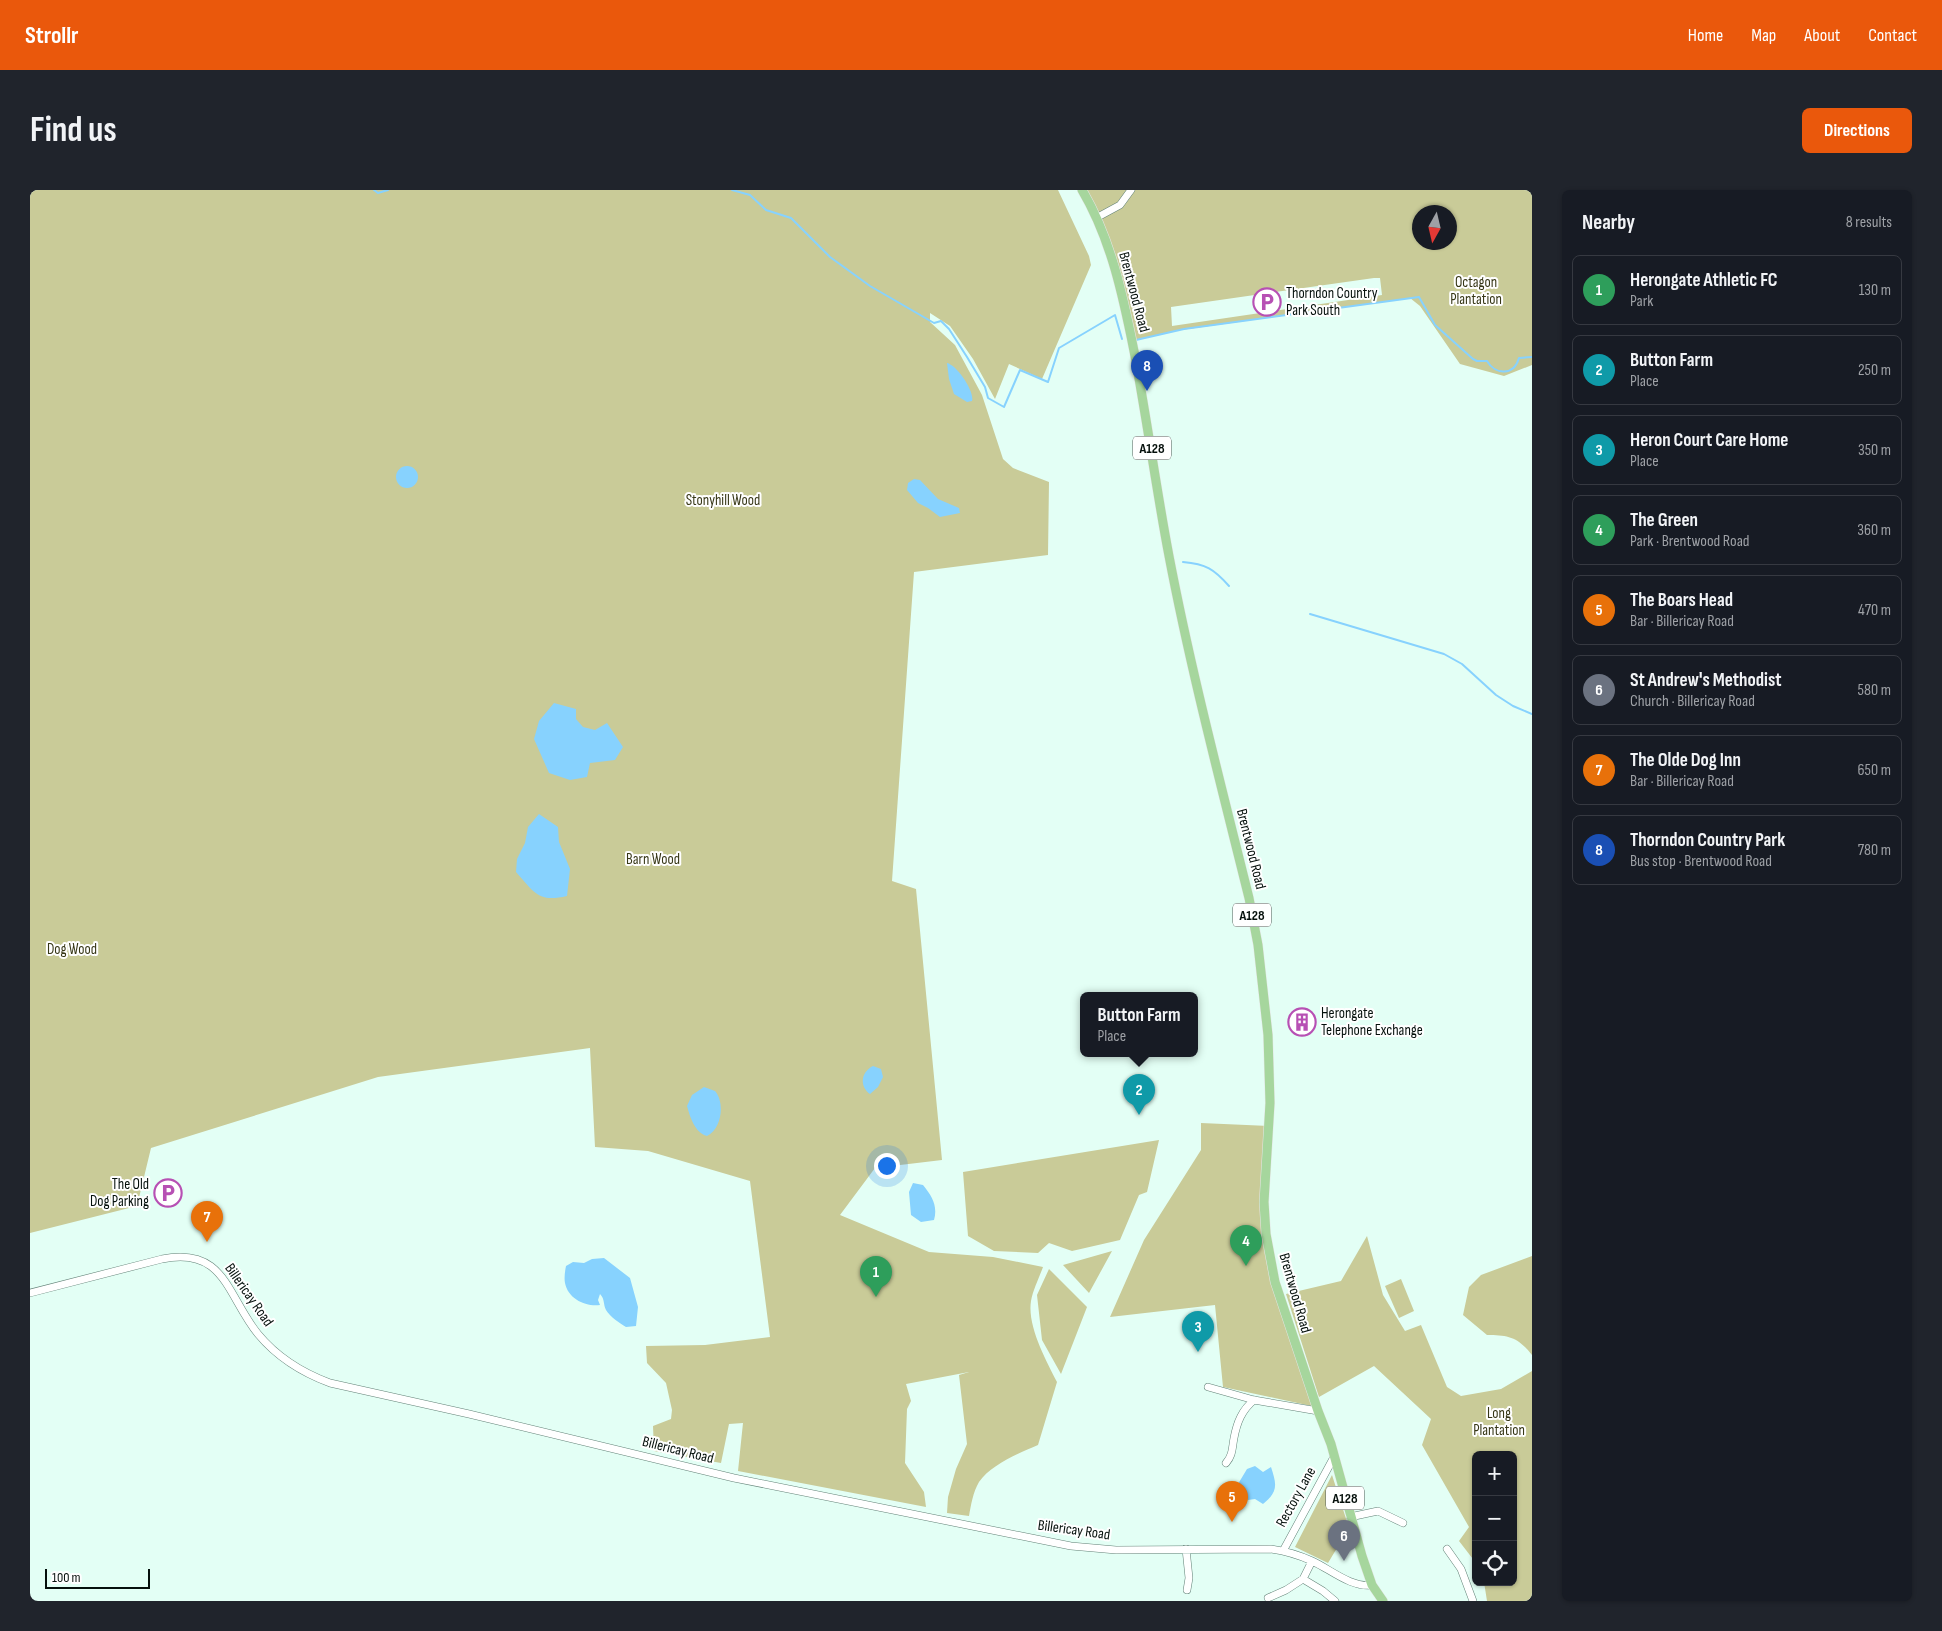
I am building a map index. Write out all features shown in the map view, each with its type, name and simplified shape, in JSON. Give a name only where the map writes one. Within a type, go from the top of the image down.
[{"type":"main road","name":"Brentwood Road","points":[[1082,190],[1096,218],[1115,268],[1128,318],[1181,615],[1253,917],[1264,994],[1270,1072],[1264,1202],[1266,1234],[1274,1282],[1318,1412],[1331,1444],[1350,1517],[1372,1585],[1383,1601]]},
{"type":"street","points":[[1096,218],[1120,205],[1131,190]]},
{"type":"street","name":"Billericay Road","points":[[30,1293],[162,1259],[181,1256],[194,1257],[203,1260],[217,1271],[259,1335],[277,1353],[312,1376],[330,1383],[469,1414],[734,1478],[931,1516],[1036,1540],[1071,1546],[1116,1550],[1261,1548],[1283,1551],[1312,1561],[1358,1585],[1372,1585]]},
{"type":"street","points":[[1208,1387],[1254,1400],[1318,1412]]},
{"type":"street","points":[[1226,1463],[1232,1454],[1239,1417],[1254,1400]]},
{"type":"street","name":"Rectory Lane","points":[[1283,1551],[1334,1457]]},
{"type":"street","points":[[1350,1517],[1378,1511],[1403,1523]]},
{"type":"street","points":[[1186,1549],[1189,1578],[1187,1590]]},
{"type":"street","points":[[1447,1549],[1461,1569],[1473,1601]]},
{"type":"street","points":[[1268,1598],[1286,1590],[1303,1579],[1312,1561]]},
{"type":"street","points":[[1303,1579],[1335,1601]]},
{"type":"green space","points":[[30,190],[1058,190],[1089,256],[1091,265],[1042,379],[1009,364],[995,399],[973,359],[950,326],[930,313],[930,322],[955,345],[982,395],[1003,459],[1013,468],[1049,482],[1048,555],[914,572],[892,881],[916,889],[942,1160],[875,1168],[840,1215],[929,1252],[993,1257],[1043,1267],[1031,1301],[1032,1321],[1038,1343],[1057,1382],[1038,1445],[1006,1460],[984,1476],[975,1490],[969,1516],[947,1513],[948,1497],[956,1469],[967,1444],[959,1375],[969,1372],[906,1384],[911,1401],[907,1409],[905,1463],[924,1492],[926,1507],[738,1471],[743,1423],[729,1424],[721,1463],[654,1451],[653,1426],[671,1419],[672,1410],[666,1383],[647,1363],[646,1346],[705,1345],[770,1337],[750,1181],[648,1151],[595,1147],[590,1048],[378,1077],[151,1148],[137,1206],[30,1233]]},
{"type":"green space","name":"Octagon Plantation","points":[[1082,190],[1532,190],[1532,365],[1504,376],[1460,364],[1420,306],[1410,298],[1174,331],[1136,340],[1122,293]],"holes":[[[1380,278],[1382,295],[1172,326],[1171,307]]]},
{"type":"green space","points":[[1201,1123],[1269,1126],[1264,1202],[1275,1282],[1316,1407],[1223,1387],[1215,1305],[1110,1317],[1144,1240],[1201,1150]]},
{"type":"green space","points":[[1159,1140],[1147,1192],[1139,1195],[1120,1240],[1072,1251],[1049,1243],[1038,1253],[994,1251],[968,1236],[963,1172]]},
{"type":"green space","name":"Long Plantation","points":[[1367,1236],[1383,1295],[1405,1331],[1421,1325],[1447,1387],[1461,1396],[1501,1389],[1532,1371],[1532,1601],[1487,1601],[1485,1586],[1517,1586],[1517,1451],[1472,1451],[1472,1558],[1459,1541],[1469,1527],[1422,1445],[1431,1419],[1374,1366],[1319,1397],[1286,1294],[1341,1281]]},
{"type":"green space","points":[[1112,1251],[1089,1293],[1063,1265]]},
{"type":"green space","points":[[1532,1256],[1532,1355],[1522,1344],[1512,1338],[1487,1335],[1463,1315],[1469,1287],[1481,1275]]},
{"type":"green space","points":[[1049,1269],[1087,1307],[1061,1374],[1042,1340],[1037,1295]]},
{"type":"green space","points":[[1401,1279],[1414,1311],[1399,1318],[1385,1286]]},
{"type":"green space","points":[[1332,1475],[1349,1528],[1328,1563],[1295,1547]]},
{"type":"water","points":[[947,363],[956,369],[964,379],[971,392],[972,401],[967,402],[954,394],[949,379]]},
{"type":"water","points":[[407,466],[415,469],[418,477],[415,485],[407,488],[399,485],[396,477],[399,469]]},
{"type":"water","points":[[914,479],[920,480],[938,499],[959,508],[960,513],[940,517],[918,503],[907,490],[908,483]]},
{"type":"water","points":[[554,703],[576,709],[576,719],[583,727],[595,730],[607,723],[623,747],[615,760],[590,763],[587,777],[570,780],[549,773],[534,739],[539,721]]},
{"type":"water","points":[[539,814],[558,827],[559,842],[570,869],[567,896],[557,898],[543,897],[532,890],[516,872],[517,859],[525,843],[528,827]]},
{"type":"water","points":[[873,1066],[881,1069],[883,1077],[878,1087],[870,1094],[864,1087],[863,1079],[866,1072]]},
{"type":"water","points":[[704,1087],[715,1091],[721,1108],[716,1128],[707,1136],[696,1128],[691,1120],[687,1106],[692,1095]]},
{"type":"water","points":[[913,1183],[923,1185],[931,1197],[935,1206],[934,1220],[921,1222],[911,1215],[909,1192]]},
{"type":"water","points":[[604,1258],[630,1278],[638,1307],[636,1326],[626,1327],[608,1313],[600,1294],[598,1300],[600,1305],[589,1305],[578,1301],[567,1289],[565,1283],[566,1266],[573,1262],[584,1263],[592,1259]]},
{"type":"water","points":[[1255,1466],[1263,1472],[1271,1467],[1275,1483],[1274,1492],[1263,1504],[1255,1499],[1248,1500],[1238,1484],[1247,1469]]},
{"type":"waterway","points":[[374,190],[378,193],[388,190]]},
{"type":"waterway","points":[[732,190],[750,195],[766,210],[791,218],[830,257],[870,286],[934,323],[941,321],[949,329],[967,357],[985,387],[988,398],[1004,407],[1020,370],[1048,382],[1059,348],[1115,315],[1122,339]]},
{"type":"waterway","points":[[1136,340],[1184,329],[1419,297],[1435,325],[1473,359],[1487,361],[1490,366],[1504,372],[1513,368],[1519,358],[1532,357]]},
{"type":"waterway","points":[[1183,562],[1209,568],[1229,586]]},
{"type":"waterway","points":[[1310,614],[1444,654],[1462,664],[1496,695],[1513,706],[1532,714]]},
{"type":"place","name":"Thorndon Country Park South","points":[[1267,302]]},
{"type":"place","name":"Thorndon Country Park","points":[[1147,391]]},
{"type":"place","name":"Herongate Telephone Exchange","points":[[1302,1022]]},
{"type":"place","name":"Button Farm","points":[[1139,1115]]},
{"type":"place","name":"The Old Dog Parking","points":[[168,1193]]},
{"type":"place","name":"The Olde Dog Inn","points":[[207,1242]]},
{"type":"place","name":"The Green","points":[[1246,1266]]},
{"type":"place","name":"Herongate Athletic FC","points":[[876,1297]]},
{"type":"place","name":"Heron Court Care Home","points":[[1198,1352]]},
{"type":"place","name":"The Boars Head","points":[[1232,1522]]},
{"type":"place","name":"St Andrew's Methodist","points":[[1344,1561]]},
{"type":"park label","name":"Stonyhill Wood","points":[[723,500]]},
{"type":"park label","name":"Barn Wood","points":[[653,859]]},
{"type":"park label","name":"Dog Wood","points":[[72,949]]}]
